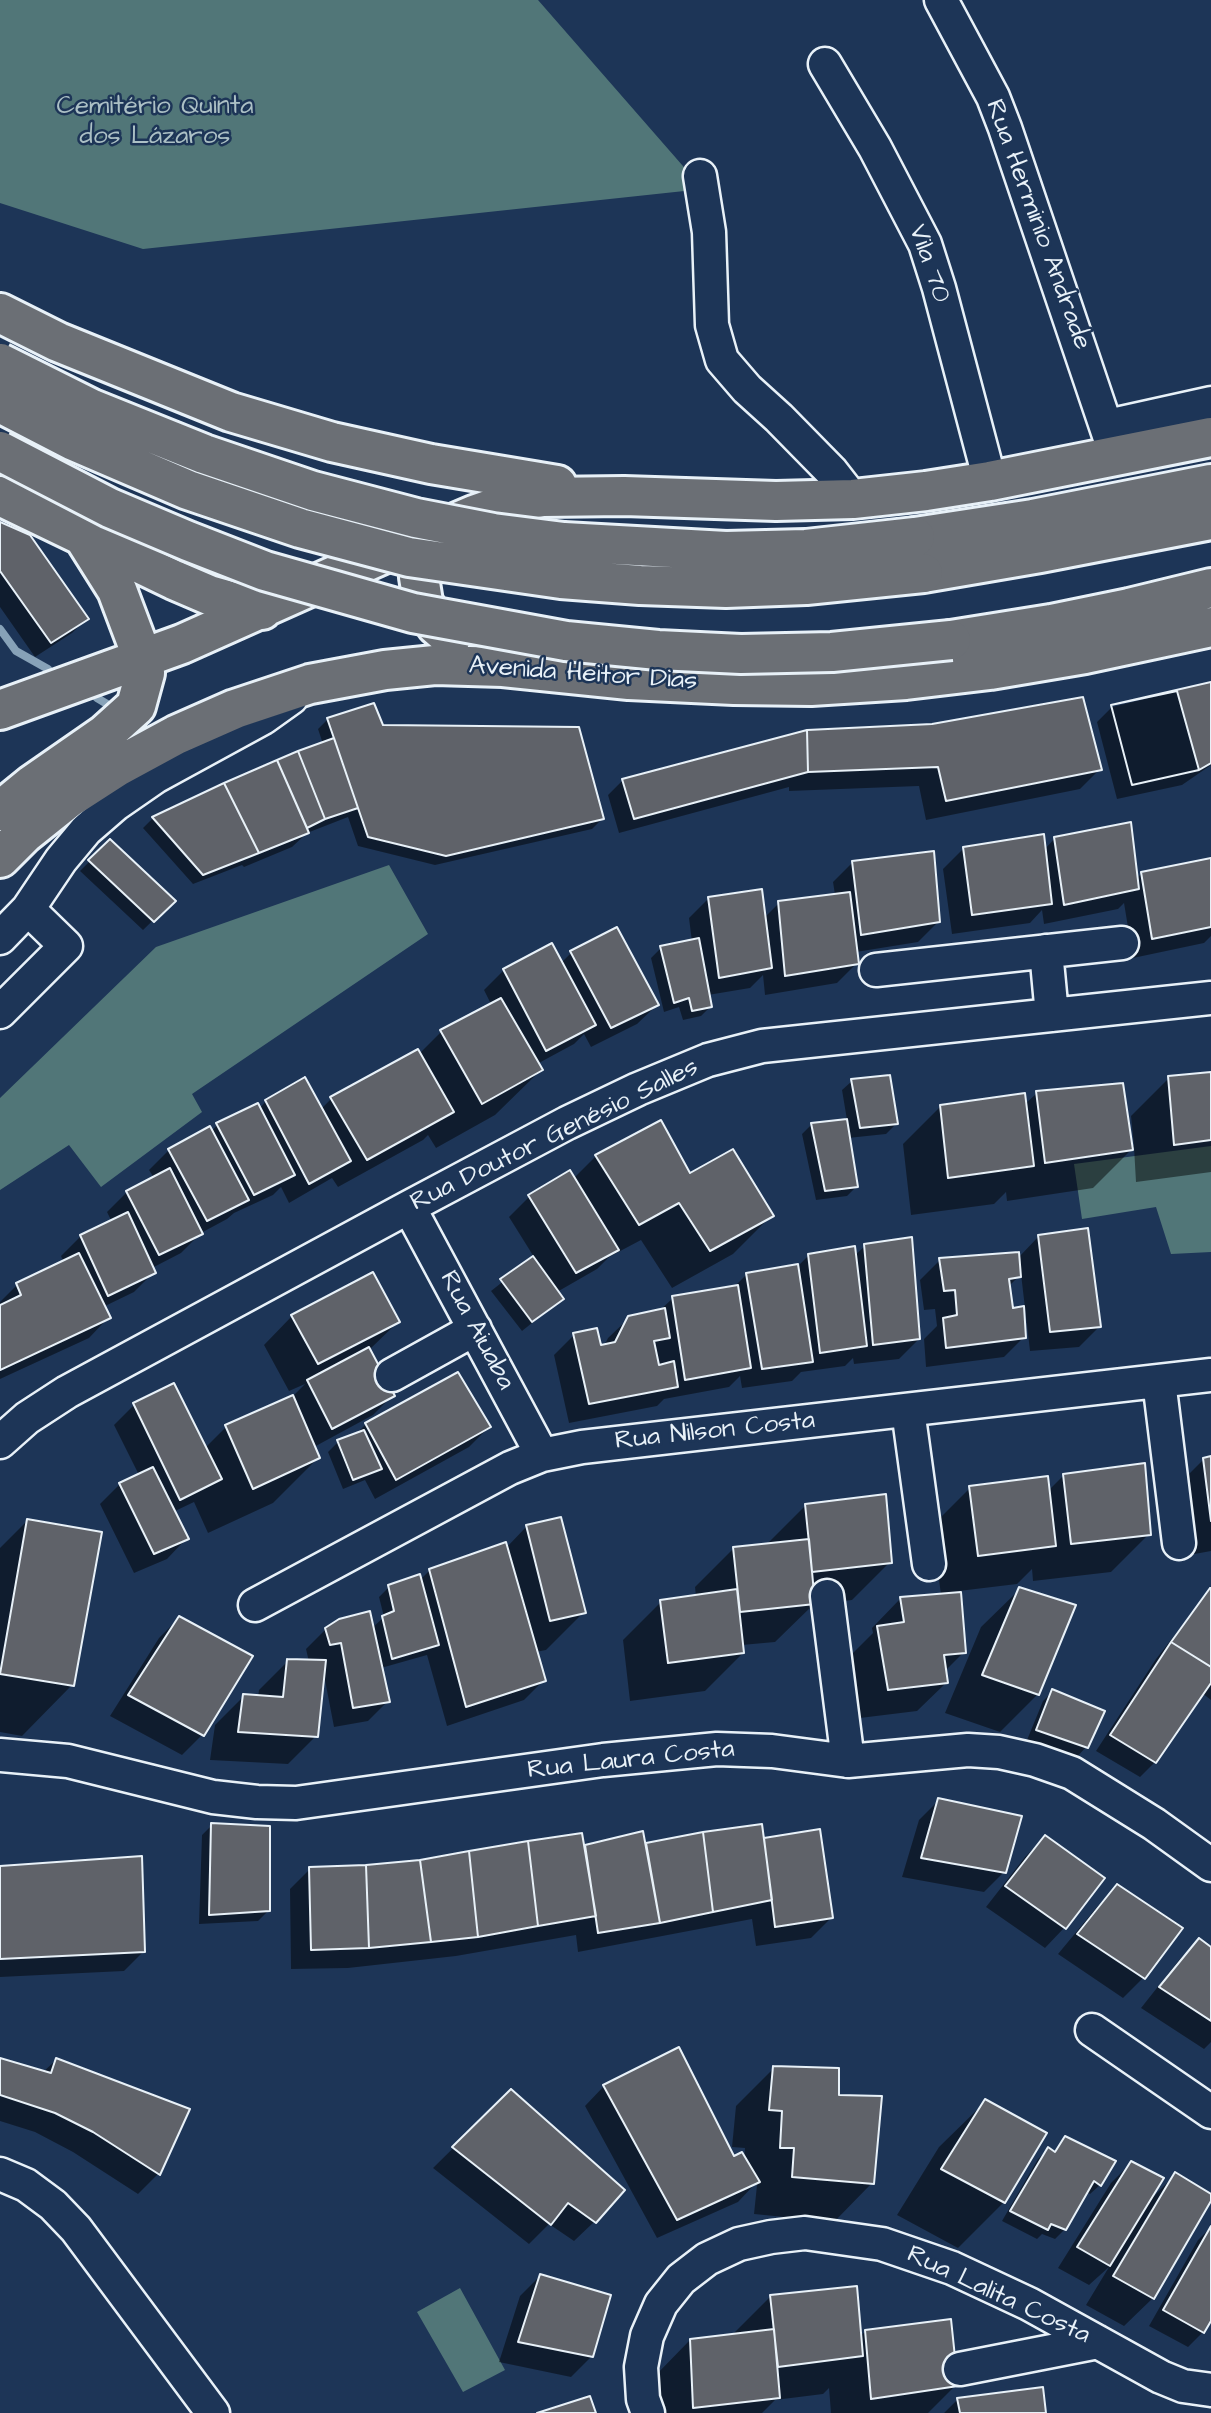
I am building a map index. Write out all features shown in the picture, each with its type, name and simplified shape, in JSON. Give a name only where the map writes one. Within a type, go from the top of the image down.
[{"type":"main road","points":[[0,313],[58,342],[157,384],[231,412],[319,439],[431,464],[624,496]]},
{"type":"main road","points":[[0,363],[92,409],[228,462],[339,498],[416,518],[493,533],[564,542],[726,551],[806,549],[919,555],[1040,554],[1211,520]]},
{"type":"main road","points":[[0,403],[74,441],[188,489],[300,528],[409,557],[561,579],[640,586],[806,585],[919,555],[1033,519],[1211,484]]},
{"type":"main road","points":[[0,710],[143,659],[262,610],[432,533],[511,502],[544,497],[624,496],[776,501],[853,499],[990,481],[1111,441],[1211,437]]},
{"type":"main road","points":[[0,451],[110,508],[265,571],[413,613],[566,641],[658,650],[741,654],[832,652],[951,640],[1064,622],[1211,588]]},
{"type":"main road","points":[[0,496],[209,595],[262,610]]},
{"type":"main road","points":[[432,533],[423,554],[419,577],[423,602],[436,625],[464,649],[503,667]]},
{"type":"main road","points":[[0,811],[33,784],[105,734],[136,706],[145,673],[143,659],[117,590],[83,536]]},
{"type":"main road","name":"Avenida Heitor Dias","points":[[0,858],[24,834],[69,798],[129,761],[176,735],[235,709],[310,684],[422,666],[503,667],[629,680],[734,685],[825,685],[906,680],[990,670],[1085,654],[1211,627]]},
{"type":"street","name":"Rua Herminio Andrade","points":[[940,0],[993,97],[1111,441]]},
{"type":"street","name":"Vila 70","points":[[825,64],[886,167],[925,244],[990,481]]},
{"type":"street","points":[[700,176],[709,232],[712,325],[722,360],[747,389],[832,472],[853,499]]},
{"type":"street","points":[[1111,441],[1211,403]]},
{"type":"street","points":[[0,938],[28,909],[61,860],[86,830],[116,804],[155,777],[263,718],[310,684]]},
{"type":"street","points":[[0,1012],[66,946],[28,909]]},
{"type":"street","points":[[876,970],[1122,943]]},
{"type":"street","points":[[1046,951],[1052,1015]]},
{"type":"street","name":"Rua Doutor Genésio Salles","points":[[0,1442],[27,1418],[67,1392],[409,1207],[579,1118],[638,1089],[708,1060],[762,1046],[1211,998]]},
{"type":"street","name":"Rua Aiuaba","points":[[409,1207],[542,1455]]},
{"type":"street","points":[[392,1375],[475,1329]]},
{"type":"street","name":"Rua Nilson Costa","points":[[255,1605],[510,1468],[542,1455],[582,1447],[1211,1375]]},
{"type":"street","points":[[1159,1381],[1179,1543]]},
{"type":"street","points":[[908,1410],[929,1564]]},
{"type":"street","points":[[827,1596],[848,1761]]},
{"type":"street","name":"Rua Laura Costa","points":[[0,1732],[68,1761]]},
{"type":"street","name":"Rua Laura Costa","points":[[0,1755],[68,1761],[213,1797],[283,1802],[334,1798],[603,1760],[717,1749],[772,1751],[848,1761],[968,1750],[999,1752],[1035,1760],[1072,1773],[1211,1865]]},
{"type":"street","points":[[1091,2030],[1211,2112]]},
{"type":"street","points":[[0,2174],[26,2185],[52,2205],[76,2229],[214,2413]]},
{"type":"street","name":"Rua Lalita Costa","points":[[648,2413],[643,2399],[641,2367],[646,2336],[662,2304],[681,2279],[707,2259],[739,2244],[805,2233],[882,2244],[953,2268],[1029,2304],[1172,2382],[1211,2390]]},
{"type":"street","points":[[960,2369],[1098,2343]]},
{"type":"green space","name":"Cemitério Quinta dos Lázaros","points":[[0,0],[538,0],[703,189],[143,249],[0,203]]},
{"type":"green space","points":[[389,865],[428,934],[192,1094],[202,1112],[101,1187],[69,1145],[0,1190],[0,1098],[156,947]]},
{"type":"green space","points":[[1211,1146],[1211,1252],[1171,1254],[1156,1207],[1082,1219],[1074,1164]]},
{"type":"green space","points":[[460,2288],[505,2370],[463,2392],[417,2312]]},
{"type":"building","points":[[0,522],[30,535],[89,619],[51,643],[0,571]]},
{"type":"building","points":[[1211,682],[1211,763],[1199,770],[1132,785],[1111,705]]},
{"type":"building","points":[[1177,691],[1199,770],[1132,785],[1111,705]]},
{"type":"building","points":[[1083,697],[1102,770],[946,801],[938,767],[808,772],[807,730],[932,724]]},
{"type":"building","points":[[374,703],[383,725],[579,727],[604,819],[446,856],[368,837],[327,718]]},
{"type":"building","points":[[807,730],[808,772],[634,819],[622,779]]},
{"type":"building","points":[[334,738],[358,808],[325,819],[298,751]]},
{"type":"building","points":[[298,751],[325,819],[307,828],[277,760]]},
{"type":"building","points":[[277,760],[309,833],[259,853],[224,783]]},
{"type":"building","points":[[224,783],[259,853],[203,875],[152,817]]},
{"type":"building","points":[[1131,822],[1139,889],[1064,905],[1054,837]]},
{"type":"building","points":[[1044,834],[1052,904],[972,915],[963,847]]},
{"type":"building","points":[[110,839],[176,901],[154,922],[88,860]]},
{"type":"building","points":[[934,851],[940,922],[861,935],[852,861]]},
{"type":"building","points":[[1211,858],[1211,927],[1152,939],[1141,872]]},
{"type":"building","points":[[762,889],[772,968],[719,978],[708,897]]},
{"type":"building","points":[[850,892],[859,964],[785,976],[778,901]]},
{"type":"building","points":[[617,927],[659,1005],[611,1028],[570,951]]},
{"type":"building","points":[[699,938],[712,1007],[692,1011],[689,998],[674,1003],[660,946]]},
{"type":"building","points":[[552,943],[596,1025],[546,1051],[503,969]]},
{"type":"building","points":[[501,998],[543,1070],[482,1104],[440,1030]]},
{"type":"building","points":[[418,1049],[454,1112],[367,1160],[330,1097]]},
{"type":"building","points":[[1211,1072],[1211,1140],[1174,1145],[1168,1076]]},
{"type":"building","points":[[890,1075],[898,1124],[860,1128],[851,1079]]},
{"type":"building","points":[[305,1077],[351,1161],[309,1184],[265,1100]]},
{"type":"building","points":[[1123,1083],[1133,1150],[1045,1163],[1036,1091]]},
{"type":"building","points":[[1025,1093],[1034,1166],[948,1178],[940,1105]]},
{"type":"building","points":[[258,1103],[295,1175],[254,1195],[216,1123]]},
{"type":"building","points":[[847,1119],[858,1187],[825,1191],[811,1123]]},
{"type":"building","points":[[661,1120],[690,1173],[733,1149],[774,1216],[710,1251],[679,1203],[639,1225],[595,1155]]},
{"type":"building","points":[[210,1126],[249,1200],[207,1221],[168,1149]]},
{"type":"building","points":[[170,1168],[203,1234],[159,1255],[126,1191]]},
{"type":"building","points":[[570,1170],[619,1250],[576,1273],[528,1195]]},
{"type":"building","points":[[128,1212],[156,1273],[108,1296],[80,1235]]},
{"type":"building","points":[[1088,1228],[1101,1327],[1050,1332],[1038,1235]]},
{"type":"building","points":[[912,1237],[920,1339],[873,1345],[864,1244]]},
{"type":"building","points":[[855,1246],[867,1346],[820,1353],[808,1254]]},
{"type":"building","points":[[1019,1252],[1021,1277],[1009,1279],[1013,1308],[1024,1306],[1026,1338],[946,1348],[943,1318],[957,1315],[955,1290],[944,1291],[939,1258]]},
{"type":"building","points":[[79,1253],[111,1318],[0,1370],[0,1305],[21,1295],[16,1283]]},
{"type":"building","points":[[533,1256],[564,1299],[532,1322],[500,1279]]},
{"type":"building","points":[[798,1264],[813,1362],[762,1369],[746,1273]]},
{"type":"building","points":[[373,1272],[400,1322],[318,1364],[291,1315]]},
{"type":"building","points":[[738,1285],[751,1368],[685,1380],[672,1296]]},
{"type":"building","points":[[665,1308],[670,1338],[654,1341],[659,1365],[674,1361],[678,1387],[589,1404],[573,1333],[597,1328],[601,1345],[615,1342],[628,1316]]},
{"type":"building","points":[[369,1347],[395,1396],[332,1429],[307,1380]]},
{"type":"building","points":[[458,1372],[491,1427],[396,1480],[365,1423]]},
{"type":"building","points":[[174,1383],[222,1479],[180,1500],[133,1403]]},
{"type":"building","points":[[293,1395],[320,1458],[253,1489],[225,1425]]},
{"type":"building","points":[[364,1430],[382,1469],[353,1480],[337,1440]]},
{"type":"building","points":[[1211,1456],[1211,1521],[1203,1458]]},
{"type":"building","points":[[1145,1463],[1151,1535],[1071,1544],[1063,1474]]},
{"type":"building","points":[[153,1467],[189,1539],[154,1554],[119,1483]]},
{"type":"building","points":[[1048,1476],[1056,1546],[978,1556],[969,1486]]},
{"type":"building","points":[[886,1494],[892,1563],[812,1572],[805,1504]]},
{"type":"building","points":[[561,1517],[586,1613],[550,1621],[526,1525]]},
{"type":"building","points":[[27,1519],[102,1532],[74,1686],[0,1674]]},
{"type":"building","points":[[809,1539],[815,1604],[740,1612],[733,1547]]},
{"type":"building","points":[[506,1542],[546,1681],[466,1707],[429,1569]]},
{"type":"building","points":[[420,1574],[439,1645],[392,1659],[382,1616],[394,1611],[388,1585]]},
{"type":"building","points":[[1019,1587],[1076,1605],[1039,1695],[982,1675]]},
{"type":"building","points":[[1211,1588],[1211,1667],[1171,1642]]},
{"type":"building","points":[[737,1589],[744,1653],[668,1663],[660,1600]]},
{"type":"building","points":[[961,1592],[966,1653],[944,1655],[948,1683],[888,1690],[877,1626],[904,1622],[900,1597]]},
{"type":"building","points":[[370,1611],[390,1702],[353,1708],[341,1643],[330,1645],[325,1628],[339,1619]]},
{"type":"building","points":[[179,1616],[253,1656],[204,1736],[128,1695]]},
{"type":"building","points":[[1171,1642],[1211,1667],[1211,1683],[1156,1763],[1110,1735]]},
{"type":"building","points":[[287,1659],[326,1660],[318,1737],[238,1732],[243,1694],[283,1697]]},
{"type":"building","points":[[1052,1689],[1105,1711],[1088,1748],[1036,1730]]},
{"type":"building","points":[[938,1798],[1022,1816],[1006,1873],[921,1858]]},
{"type":"building","points":[[211,1823],[270,1826],[270,1911],[209,1915]]},
{"type":"building","points":[[762,1824],[772,1900],[713,1912],[703,1832]]},
{"type":"building","points":[[820,1829],[833,1918],[775,1927],[764,1838]]},
{"type":"building","points":[[643,1831],[660,1923],[598,1933],[585,1845]]},
{"type":"building","points":[[703,1832],[713,1912],[660,1923],[646,1843]]},
{"type":"building","points":[[582,1833],[596,1916],[538,1926],[528,1841]]},
{"type":"building","points":[[1045,1835],[1105,1878],[1066,1929],[1005,1886]]},
{"type":"building","points":[[528,1841],[538,1926],[478,1937],[469,1851]]},
{"type":"building","points":[[469,1851],[478,1937],[431,1942],[420,1860]]},
{"type":"building","points":[[142,1856],[145,1952],[0,1959],[0,1866]]},
{"type":"building","points":[[420,1860],[431,1942],[369,1948],[366,1865]]},
{"type":"building","points":[[366,1865],[369,1948],[311,1950],[309,1867]]},
{"type":"building","points":[[1117,1884],[1183,1928],[1145,1979],[1077,1934]]},
{"type":"building","points":[[1199,1938],[1211,1947],[1211,2021],[1159,1987]]},
{"type":"building","points":[[679,2047],[734,2156],[742,2152],[760,2182],[677,2220],[603,2085]]},
{"type":"building","points":[[0,2058],[51,2073],[56,2058],[190,2109],[160,2175],[93,2132],[55,2113],[0,2095]]},
{"type":"building","points":[[773,2066],[839,2068],[839,2095],[882,2096],[874,2184],[792,2177],[794,2148],[780,2148],[782,2111],[769,2110]]},
{"type":"building","points":[[511,2089],[625,2190],[596,2223],[568,2203],[551,2225],[452,2147]]},
{"type":"building","points":[[985,2099],[1047,2133],[1005,2203],[941,2169]]},
{"type":"building","points":[[1065,2136],[1116,2161],[1101,2186],[1094,2181],[1066,2230],[1051,2224],[1048,2230],[1010,2211],[1048,2147],[1055,2152]]},
{"type":"building","points":[[1131,2161],[1164,2178],[1110,2266],[1077,2247]]},
{"type":"building","points":[[1175,2172],[1211,2194],[1211,2201],[1154,2299],[1113,2276]]},
{"type":"building","points":[[1211,2226],[1211,2321],[1204,2333],[1163,2310]]},
{"type":"building","points":[[540,2274],[611,2295],[593,2357],[518,2342]]},
{"type":"building","points":[[857,2286],[863,2356],[778,2367],[770,2295]]},
{"type":"building","points":[[951,2319],[958,2386],[871,2399],[865,2330]]},
{"type":"building","points":[[774,2329],[780,2398],[693,2408],[690,2339]]},
{"type":"building","points":[[1043,2387],[1046,2413],[960,2413],[957,2398]]},
{"type":"building","points":[[590,2396],[596,2413],[537,2413]]},
{"type":"waterway","points":[[0,629],[16,651],[48,669]]},
{"type":"waterway","points":[[97,698],[107,704]]}]
